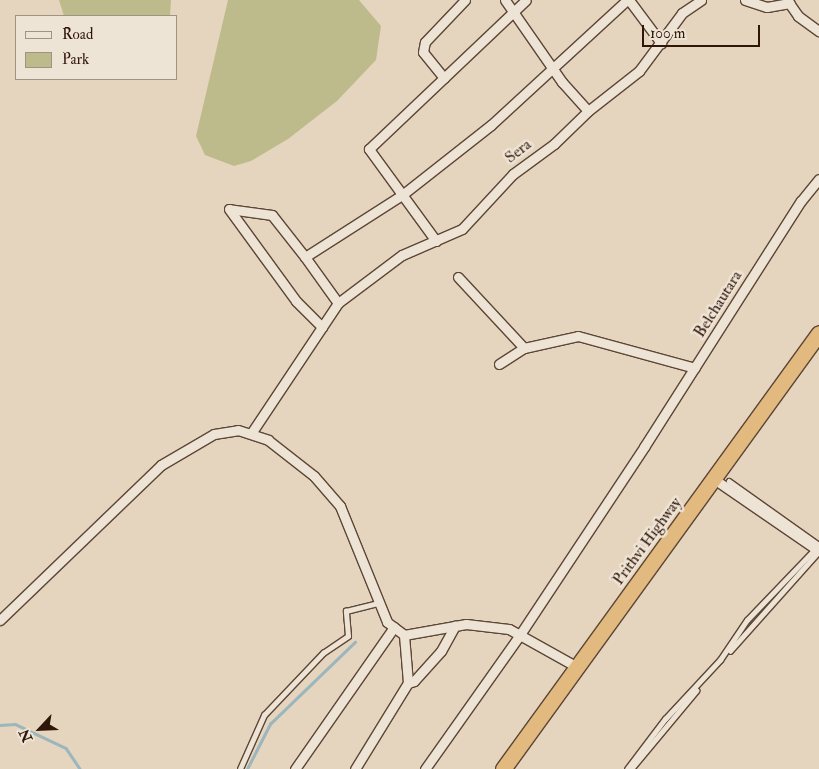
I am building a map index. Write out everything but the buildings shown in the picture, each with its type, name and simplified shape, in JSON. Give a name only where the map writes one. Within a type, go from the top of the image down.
[{"type":"highway","name":"Prithvi Highway","points":[[503,769],[819,333]]},
{"type":"street","points":[[444,78],[423,52],[425,42],[465,0]]},
{"type":"street","points":[[504,0],[552,66],[588,111]]},
{"type":"street","points":[[436,241],[369,149],[526,0]]},
{"type":"street","points":[[304,257],[402,195],[491,125],[552,66],[628,0],[662,43]]},
{"type":"street","name":"Sera","points":[[252,432],[338,303],[402,254],[462,229],[513,174],[534,155],[554,144],[588,111],[639,71],[682,14],[701,0]]},
{"type":"street","points":[[745,0],[767,6],[788,2],[798,16],[819,31]]},
{"type":"street","name":"Belchautara","points":[[425,769],[519,636],[644,447],[801,201],[819,179]]},
{"type":"street","points":[[322,328],[296,301],[229,208],[272,215],[338,303]]},
{"type":"street","points":[[458,277],[524,348]]},
{"type":"street","points":[[499,364],[524,348],[578,336],[695,368]]},
{"type":"street","points":[[0,620],[161,465],[214,434],[238,430],[252,432],[268,440],[314,476],[340,506],[378,603],[387,622],[394,628],[404,634],[466,624],[509,629],[577,667]]},
{"type":"street","points":[[714,479],[818,548]]},
{"type":"street","points":[[408,683],[414,681],[441,651],[455,626]]},
{"type":"street","points":[[295,769],[394,628]]},
{"type":"street","points":[[355,769],[408,683],[404,634]]},
{"type":"lane","points":[[730,481],[818,548]]},
{"type":"lane","points":[[627,769],[665,719],[720,660],[747,620],[818,548]]},
{"type":"lane","points":[[631,769],[668,720],[818,548]]},
{"type":"lane","points":[[240,769],[264,715],[323,653],[348,636],[346,611],[378,603]]},
{"type":"green space","points":[[59,0],[171,0],[170,15],[64,15]]},
{"type":"green space","points":[[228,0],[359,0],[381,26],[376,60],[337,101],[288,139],[251,161],[234,166],[205,155],[196,136]]},
{"type":"waterway","points":[[247,769],[270,724],[355,642]]},
{"type":"waterway","points":[[0,725],[15,724],[66,748],[80,769]]}]
